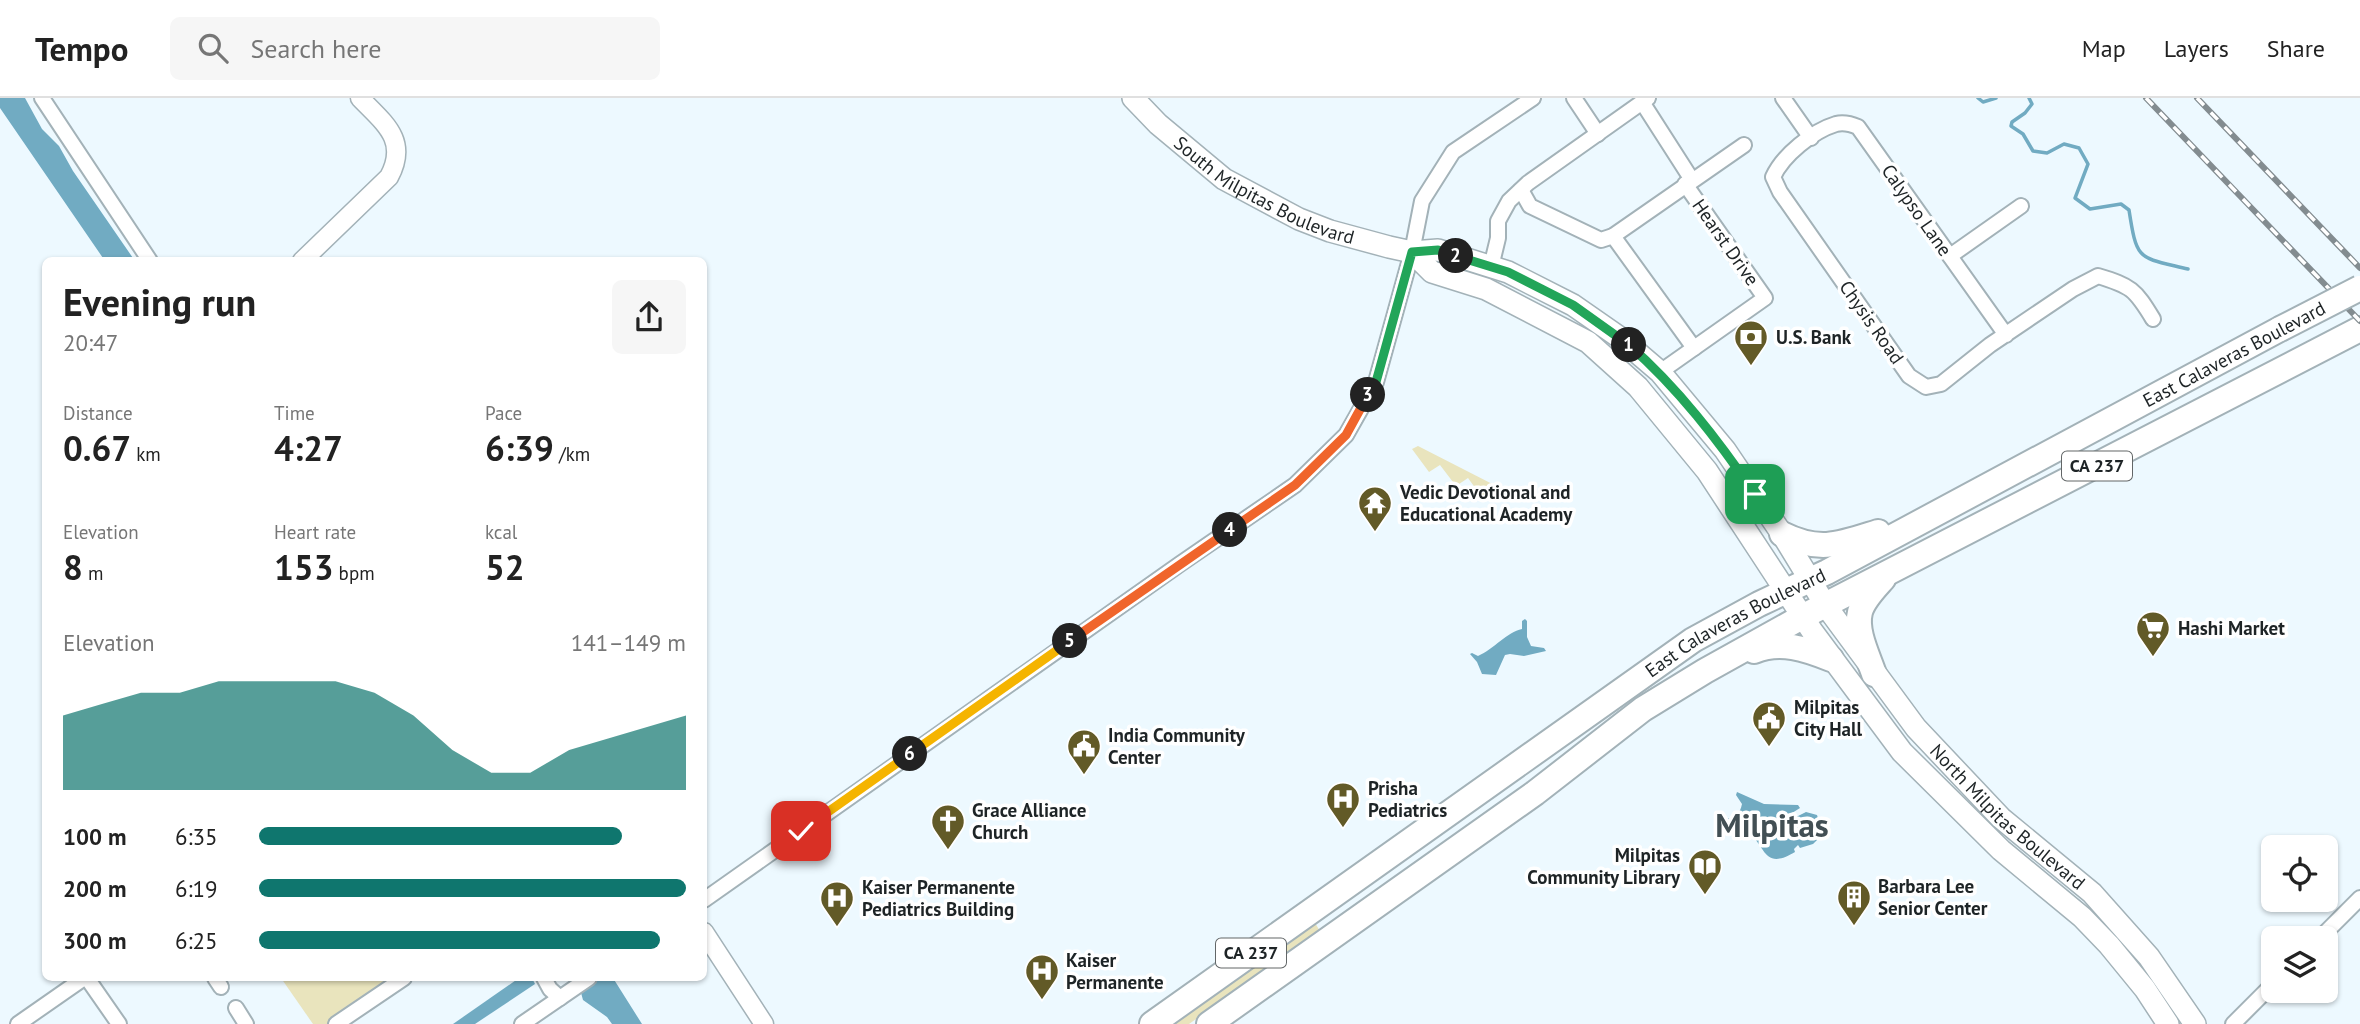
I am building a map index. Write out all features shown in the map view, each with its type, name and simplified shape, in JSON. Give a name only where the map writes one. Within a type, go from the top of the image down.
[{"type":"highway","name":"East Calaveras Boulevard","points":[[1152,1024],[1693,640],[2360,288]]},
{"type":"highway","name":"East Calaveras Boulevard","points":[[1209,1024],[1535,793],[1643,709],[1705,671],[1802,617],[2360,329]]},
{"type":"highway","points":[[1782,534],[1799,542],[1827,546],[1936,513]]},
{"type":"highway","points":[[1874,674],[1861,632],[1860,612],[1868,597],[1886,576]]},
{"type":"highway","points":[[1705,671],[1763,647],[1787,645],[1831,659]]},
{"type":"main road","name":"South Milpitas Boulevard","points":[[1133,98],[1158,124],[1224,179],[1299,219],[1330,231],[1412,252],[1438,250],[1508,272],[1573,305],[1619,337],[1660,372],[1725,450],[1782,534],[1826,606]]},
{"type":"main road","name":"South Milpitas Boulevard","points":[[1412,252],[1432,272],[1486,289],[1588,342],[1628,378],[1707,471],[1802,617]]},
{"type":"main road","name":"North Milpitas Boulevard","points":[[1826,606],[1916,727],[2001,818],[2092,893],[2149,957],[2195,1024]]},
{"type":"main road","name":"North Milpitas Boulevard","points":[[1802,617],[1902,752],[2001,850],[2082,917],[2109,944],[2145,989],[2168,1024]]},
{"type":"street","points":[[43,98],[147,257]]},
{"type":"street","points":[[306,257],[389,177],[396,164],[396,141],[389,128],[360,98]]},
{"type":"street","points":[[707,898],[1295,485],[1346,435],[1376,382],[1412,252],[1422,201],[1452,152],[1533,98]]},
{"type":"street","points":[[1574,98],[1598,134]]},
{"type":"street","points":[[1783,98],[1811,138]]},
{"type":"street","points":[[1491,267],[1498,238],[1498,221],[1509,201],[1645,100],[1689,182]]},
{"type":"street","name":"Calypso Lane","points":[[1811,138],[1837,124],[1848,123],[1858,127],[2006,335]]},
{"type":"street","name":"Chysis Road","points":[[1811,138],[1789,153],[1779,164],[1773,177],[1780,192],[1909,376],[1926,387],[1941,384],[2006,335],[2073,289],[2098,276],[2138,294],[2152,319]]},
{"type":"street","points":[[1521,190],[1530,206],[1601,240],[1613,236],[1744,145]]},
{"type":"street","name":"Hearst Drive","points":[[1660,372],[1765,298],[1689,182]]},
{"type":"street","points":[[1951,256],[2021,206]]},
{"type":"street","points":[[1613,236],[1694,348]]},
{"type":"street","points":[[2332,926],[2360,898]]},
{"type":"street","points":[[707,937],[764,1024]]},
{"type":"street","points":[[18,1024],[81,981]]},
{"type":"street","points":[[87,981],[119,1024]]},
{"type":"street","points":[[336,1024],[352,1019],[400,981]]},
{"type":"street","points":[[546,981],[550,989],[563,996]]},
{"type":"street","points":[[522,1024],[585,981]]},
{"type":"street","points":[[2233,1024],[2261,996]]},
{"type":"street","points":[[236,1008],[246,1024]]},
{"type":"shaded area","points":[[1418,446],[1506,491],[1501,499],[1496,492],[1484,500],[1468,478],[1456,486],[1440,465],[1429,472],[1412,449]]},
{"type":"shaded area","points":[[1315,923],[1320,931],[1189,1024],[1172,1024]]},
{"type":"shaded area","points":[[283,981],[400,981],[336,1024],[313,1024]]},
{"type":"water","points":[[0,98],[25,98],[42,129],[59,146],[132,257],[102,257],[0,108]]},
{"type":"water","points":[[1525,619],[1531,646],[1544,648],[1546,651],[1524,656],[1505,655],[1496,675],[1482,674],[1470,654],[1478,656],[1522,629],[1522,621]]},
{"type":"water","points":[[1737,792],[1764,804],[1798,805],[1800,808],[1792,813],[1794,818],[1806,812],[1817,815],[1820,825],[1818,839],[1813,844],[1800,848],[1798,845],[1794,849],[1795,852],[1785,857],[1772,858],[1763,851],[1750,833],[1725,819],[1740,810],[1742,804]]},
{"type":"water","points":[[515,981],[534,981],[535,984],[475,1024],[453,1024]]},
{"type":"water","points":[[578,981],[615,981],[642,1024],[612,1024],[607,1017],[583,1000]]},
{"type":"waterway","points":[[1978,98],[1983,102],[1996,98]]},
{"type":"waterway","points":[[2029,98],[2032,104],[2011,126],[2023,134],[2033,151],[2047,153],[2064,144],[2079,148],[2088,164],[2075,198],[2090,209],[2121,204],[2129,210],[2135,239],[2143,254],[2149,259],[2188,269]]},
{"type":"railway","points":[[2146,98],[2360,321]]},
{"type":"railway","points":[[2197,98],[2360,268]]},
{"type":"place","name":"U.S. Bank","points":[[1751,367]]},
{"type":"place","name":"Vedic Devotional and Educational Academy","points":[[1375,533]]},
{"type":"place","name":"Hashi Market","points":[[2153,658]]},
{"type":"place","name":"Milpitas City Hall","points":[[1769,748]]},
{"type":"place","name":"India Community Center","points":[[1084,776]]},
{"type":"place","name":"Prisha Pediatrics","points":[[1343,829]]},
{"type":"place","name":"Grace Alliance Church","points":[[948,851]]},
{"type":"place","name":"Milpitas Community Library","points":[[1705,896]]},
{"type":"place","name":"Barbara Lee Senior Center","points":[[1854,927]]},
{"type":"place","name":"Kaiser Permanente Pediatrics Building","points":[[837,928]]},
{"type":"place","name":"Kaiser Permanente","points":[[1042,1001]]},
{"type":"district","name":"Milpitas","points":[[1772,825]]},
{"type":"route","points":[[801,831],[1295,485],[1346,435],[1376,382],[1412,252],[1438,250],[1508,272],[1573,305],[1619,337],[1660,372],[1725,450],[1755,494]]}]
